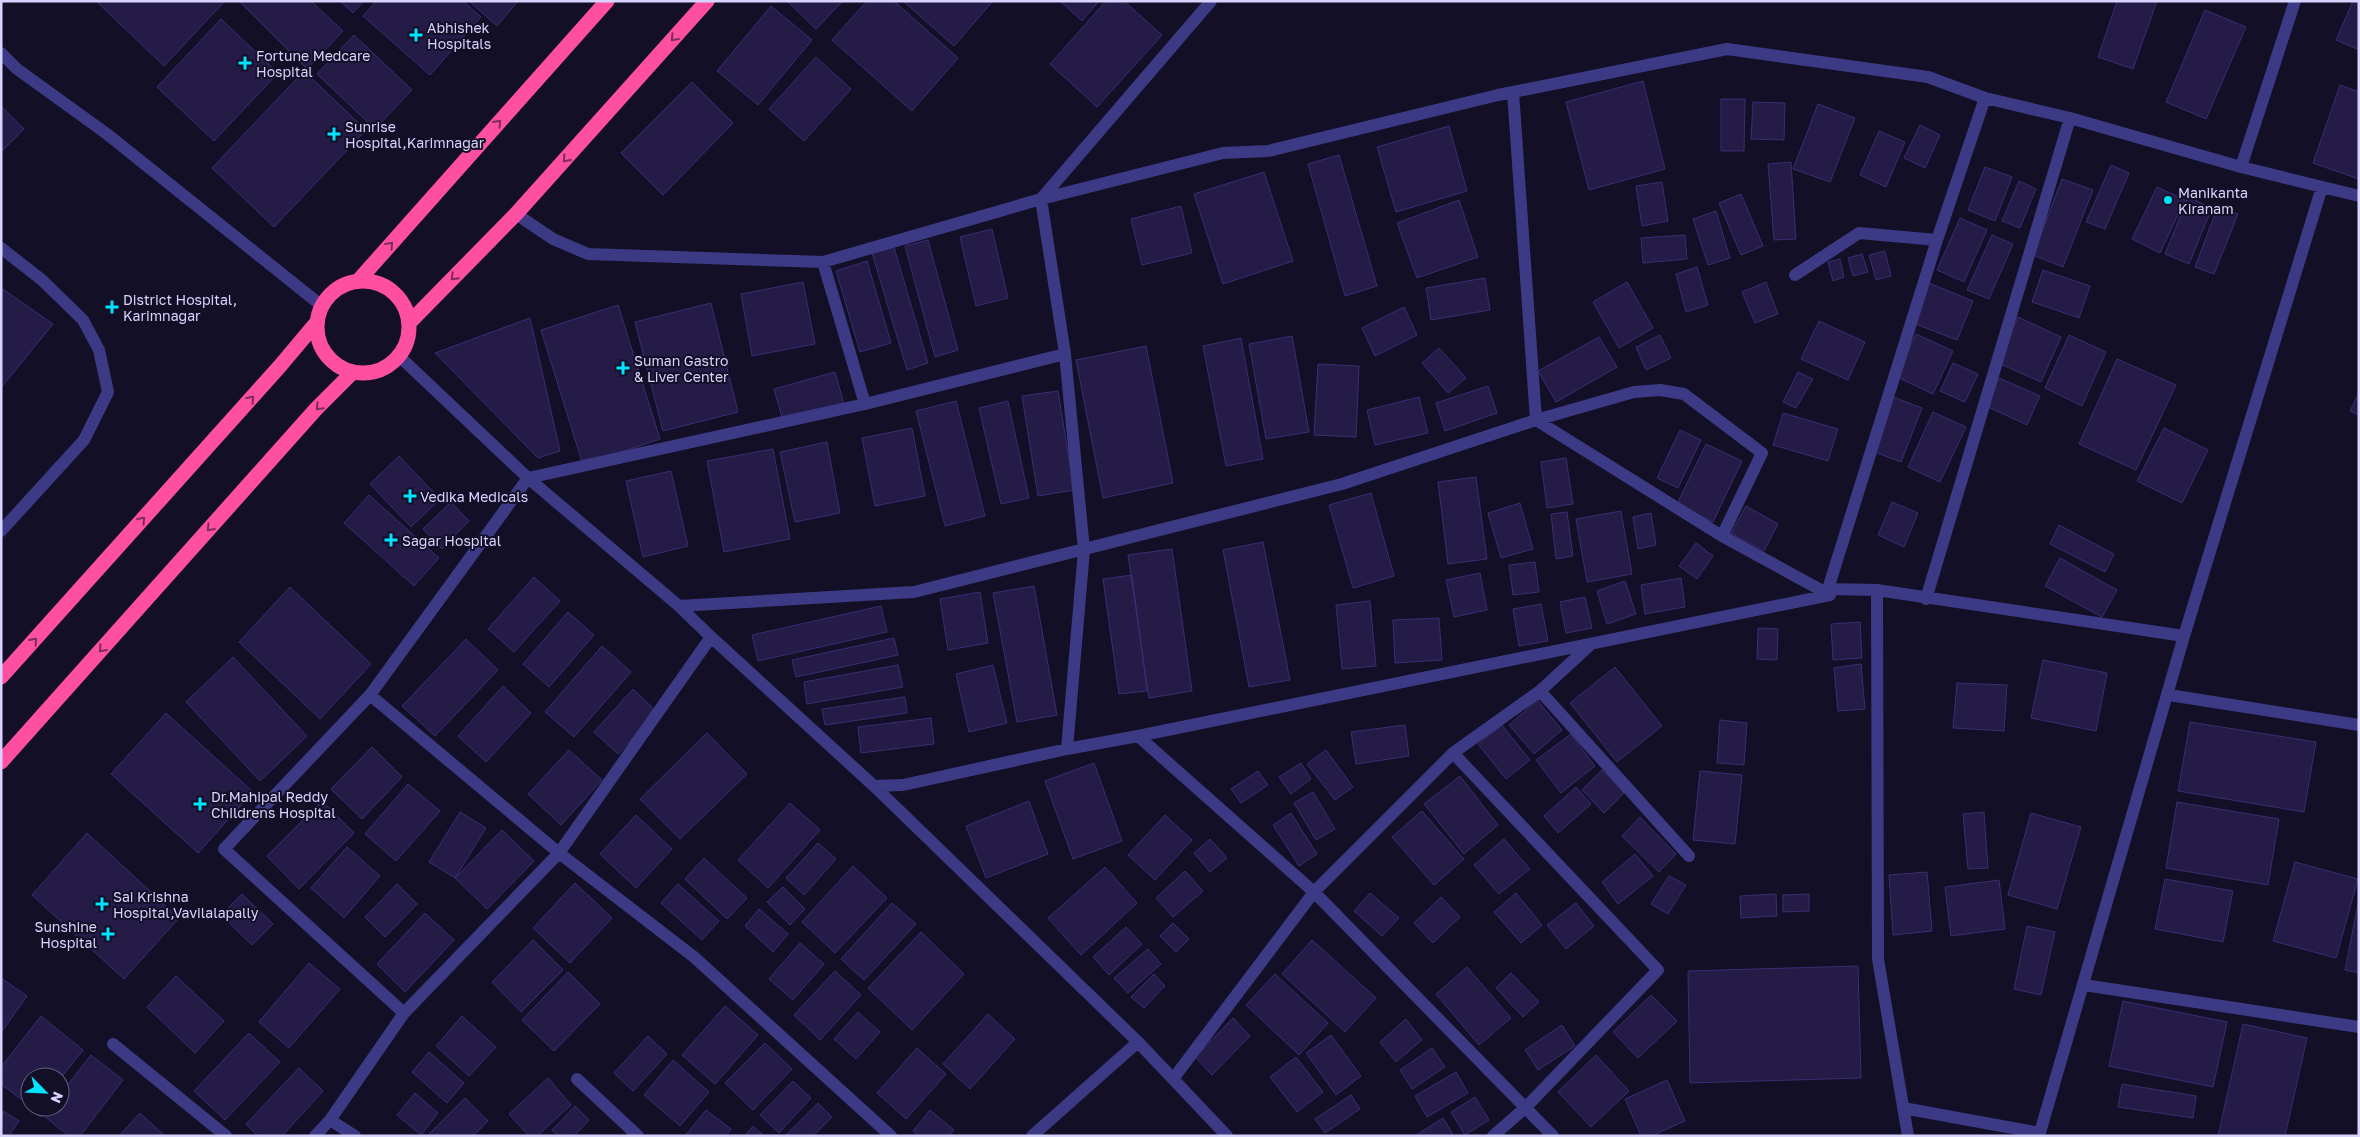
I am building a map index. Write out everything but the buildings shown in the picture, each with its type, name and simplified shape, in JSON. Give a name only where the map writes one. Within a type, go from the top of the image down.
[{"type":"highway","points":[[358,281],[607,1]]},
{"type":"highway","points":[[409,323],[516,214],[707,1]]},
{"type":"highway","points":[[358,281],[372,282],[386,287],[397,296],[405,309],[409,323],[406,340],[399,356],[386,366],[370,372],[353,372],[338,366],[326,354],[318,339],[317,322],[322,306],[331,294],[343,285],[358,281]]},
{"type":"highway","points":[[1,677],[317,322]]},
{"type":"highway","points":[[1,762],[316,409],[353,372]]},
{"type":"street","points":[[1067,749],[1084,550],[1065,354],[1041,199],[1212,1]]},
{"type":"street","points":[[2241,167],[2295,1]]},
{"type":"street","points":[[516,214],[553,239],[588,254],[823,262],[1041,199],[1223,153],[1268,151],[1513,92],[1727,49],[1928,77],[1986,98],[2070,118],[2241,167],[2359,196]]},
{"type":"street","points":[[1,53],[17,69],[107,134],[322,306]]},
{"type":"street","points":[[1513,92],[1536,420]]},
{"type":"street","points":[[1829,592],[1937,240],[1986,98]]},
{"type":"street","points":[[1926,599],[2070,118]]},
{"type":"street","points":[[1903,1108],[2039,1134],[2169,695],[2184,636],[2322,187]]},
{"type":"street","points":[[1795,275],[1860,233],[1937,240]]},
{"type":"street","points":[[1,248],[42,280],[84,320],[99,350],[108,392],[84,440],[1,531]]},
{"type":"street","points":[[823,262],[865,404]]},
{"type":"street","points":[[404,1013],[224,849],[370,695],[528,478],[865,404],[1065,354]]},
{"type":"street","points":[[399,356],[528,478],[679,606],[874,786],[1138,1042],[1227,1136]]},
{"type":"street","points":[[679,606],[914,592],[1342,484],[1536,420],[1634,392],[1660,390],[1684,394],[1762,453],[1722,536]]},
{"type":"street","points":[[1536,420],[1722,536],[1829,592]]},
{"type":"street","points":[[1877,590],[1878,959],[1908,1136]]},
{"type":"street","points":[[874,786],[903,785],[1067,749],[1591,644],[1829,592],[1877,590],[1926,599],[2184,636]]},
{"type":"street","points":[[315,1136],[330,1120],[404,1013],[559,853],[711,637]]},
{"type":"street","points":[[1173,1078],[1314,892],[1453,753],[1540,690],[1591,644]]},
{"type":"street","points":[[1540,690],[1689,856]]},
{"type":"street","points":[[370,695],[559,853],[694,957],[891,1136]]},
{"type":"street","points":[[2169,695],[2359,725]]},
{"type":"street","points":[[1138,736],[1314,892],[1553,1136]]},
{"type":"street","points":[[1453,753],[1658,970],[1525,1108],[1493,1136]]},
{"type":"street","points":[[2084,985],[2359,1027]]},
{"type":"street","points":[[1032,1136],[1138,1042]]},
{"type":"street","points":[[114,1044],[226,1136]]},
{"type":"street","points":[[577,1079],[638,1136]]},
{"type":"street","points":[[330,1120],[355,1136]]},
{"type":"place","name":"Abhishek Hospitals","points":[[416,35]]},
{"type":"place","name":"Fortune Medcare Hospital","points":[[245,63]]},
{"type":"place","name":"Sunrise Hospital,Karimnagar","points":[[334,134]]},
{"type":"place","name":"Manikanta Kiranam","points":[[2168,200]]},
{"type":"place","name":"District Hospital, Karimnagar","points":[[112,307]]},
{"type":"place","name":"Suman Gastro & Liver Center","points":[[623,368]]},
{"type":"place","name":"Vedika Medicals","points":[[410,496]]},
{"type":"place","name":"Sagar Hospital","points":[[391,540]]},
{"type":"place","name":"Dr.Mahipal Reddy Childrens Hospital","points":[[200,804]]},
{"type":"place","name":"Sai Krishna Hospital,Vavilalapally","points":[[102,904]]},
{"type":"place","name":"Sunshine Hospital","points":[[108,934]]}]
